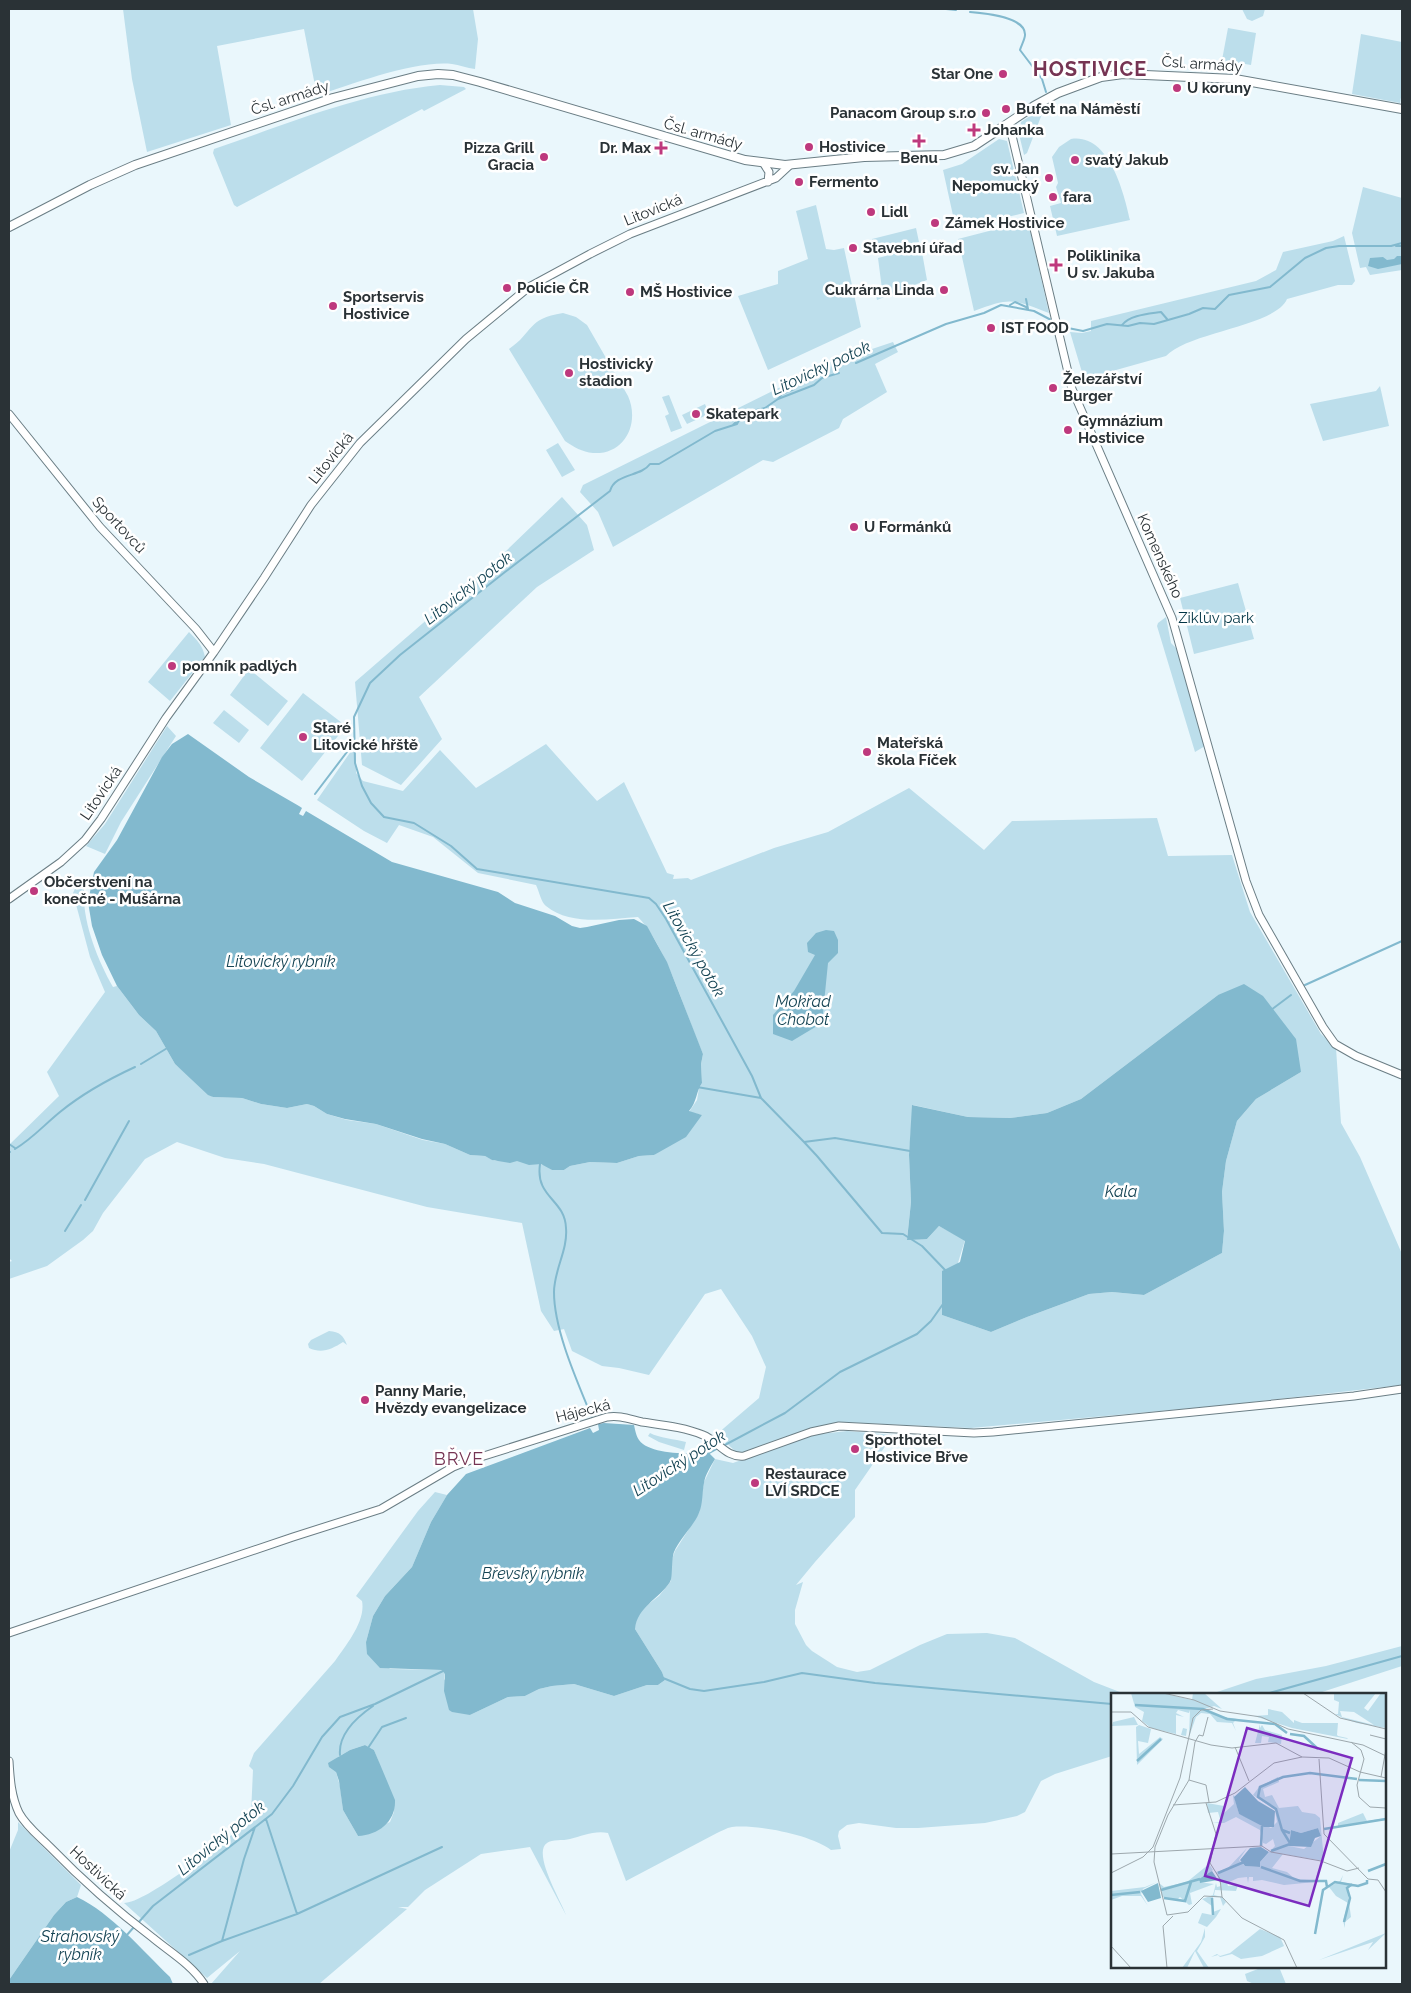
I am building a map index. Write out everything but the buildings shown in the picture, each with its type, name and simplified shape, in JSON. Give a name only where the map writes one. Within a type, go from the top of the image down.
[{"type":"main road","name":"Čsl. armády","points":[[9,227],[90,185],[135,165],[333,98],[418,76],[438,74],[480,82],[678,141],[764,164],[790,165],[864,158],[953,153],[974,146],[1034,106],[1058,93],[1101,77],[1123,74],[1235,78],[1402,109]]},
{"type":"street","name":"Komenského","points":[[1009,123],[1074,396],[1172,618],[1246,881],[1259,915],[1323,1027],[1335,1044],[1356,1056],[1402,1075]]},
{"type":"street","points":[[764,164],[769,172],[768,182]]},
{"type":"street","name":"Litovická","points":[[9,899],[62,862],[85,840],[101,819],[166,718],[214,652],[311,505],[360,443],[466,339],[529,287],[630,234],[768,182],[776,178],[790,165]]},
{"type":"street","name":"Sportovců","points":[[9,414],[100,527],[196,629],[214,652]]},
{"type":"street","name":"Hájecká","points":[[9,1633],[381,1509],[468,1460],[607,1417],[624,1416],[638,1421],[684,1429],[706,1436],[732,1456],[744,1456],[811,1432],[839,1426],[974,1433],[993,1432],[1354,1396],[1402,1389]]},
{"type":"street","name":"Hostivická","points":[[9,1760],[10,1783],[14,1800],[20,1814],[31,1828],[111,1906],[180,1960],[204,1984]]},
{"type":"green space","points":[[123,9],[473,9],[478,39],[475,69],[452,64],[438,64],[403,69],[317,96],[304,29],[217,46],[231,125],[147,152],[132,79]]},
{"type":"green space","points":[[1242,9],[1265,9],[1263,16],[1252,21],[1247,19]]},
{"type":"green space","points":[[1228,28],[1256,33],[1251,65],[1222,60]]},
{"type":"green space","points":[[1361,34],[1402,42],[1402,92],[1400,103],[1352,94]]},
{"type":"green space","points":[[440,85],[464,87],[466,89],[424,111],[422,109],[237,207],[234,205],[213,153],[214,149],[326,110],[382,94]]},
{"type":"green space","points":[[1045,106],[1027,153],[1024,155],[1019,134],[1021,122]]},
{"type":"green space","points":[[999,139],[1007,141],[1024,213],[956,229],[943,170],[962,164]]},
{"type":"green space","points":[[1071,139],[1084,140],[1095,145],[1105,155],[1119,181],[1130,220],[1057,236],[1050,206],[1061,203],[1056,187],[1058,183],[1052,157],[1059,147]]},
{"type":"green space","points":[[1363,187],[1402,198],[1402,270],[1370,275],[1366,267],[1360,268],[1352,233]]},
{"type":"green space","points":[[816,205],[826,249],[844,248],[861,327],[768,370],[738,296],[778,284],[778,271],[808,259],[796,211]]},
{"type":"green space","points":[[1028,221],[1049,313],[1012,301],[996,303],[974,311],[958,239]]},
{"type":"green space","points":[[916,228],[919,242],[879,252],[875,250],[872,239]]},
{"type":"green space","points":[[1344,236],[1355,281],[1352,285],[1338,285],[1287,299],[1280,308],[1250,323],[1193,341],[1177,348],[1166,356],[1084,379],[1070,332],[1082,333],[1091,331],[1091,321],[1256,281],[1276,270],[1283,252],[1333,241]]},
{"type":"green space","points":[[921,247],[927,280],[877,300],[875,291],[882,289],[878,258]]},
{"type":"green space","name":"Hostivický stadion","points":[[563,313],[576,317],[587,325],[628,396],[631,406],[631,426],[627,435],[614,449],[604,452],[585,452],[565,441],[509,349],[542,319]]},
{"type":"green space","points":[[893,342],[898,352],[875,364],[887,392],[843,419],[839,428],[773,462],[763,460],[613,547],[598,512],[580,492],[583,485],[857,349],[869,350]]},
{"type":"green space","points":[[1380,386],[1389,426],[1323,441],[1310,404],[1376,391]]},
{"type":"green space","points":[[669,395],[682,428],[671,432],[665,416],[669,414],[662,397]]},
{"type":"green space","name":"Skatepark","points":[[705,404],[709,414],[687,424],[682,415]]},
{"type":"green space","points":[[558,443],[575,470],[562,477],[546,450]]},
{"type":"green space","points":[[562,497],[587,525],[594,550],[537,587],[419,697],[442,739],[401,785],[362,765],[355,682],[505,552]]},
{"type":"green space","name":"Ziklův park","points":[[1238,583],[1254,639],[1194,654],[1180,598]]},
{"type":"green space","points":[[1166,617],[1171,643],[1179,651],[1205,746],[1195,752],[1157,626]]},
{"type":"green space","points":[[189,632],[201,646],[205,657],[170,701],[148,682]]},
{"type":"green space","points":[[249,669],[288,701],[268,726],[230,695]]},
{"type":"green space","name":"Staré Litovické hřště","points":[[303,693],[346,726],[302,781],[260,748]]},
{"type":"green space","points":[[224,710],[249,730],[239,743],[213,723]]},
{"type":"green space","points":[[167,726],[176,736],[121,822],[105,854],[86,846],[105,824]]},
{"type":"green space","points":[[356,744],[356,773],[363,781],[403,791],[440,750],[476,788],[546,744],[597,801],[624,782],[667,873],[674,875],[673,879],[688,878],[691,880],[774,848],[828,832],[909,788],[984,850],[1012,821],[1157,818],[1168,856],[1232,855],[1250,912],[1321,1034],[1336,1048],[1341,1123],[1360,1157],[1402,1254],[1402,1385],[1227,1405],[971,1428],[839,1422],[811,1429],[744,1453],[736,1452],[717,1434],[759,1398],[766,1367],[752,1336],[721,1289],[705,1294],[649,1375],[602,1366],[572,1351],[564,1329],[554,1331],[541,1311],[522,1223],[427,1207],[264,1164],[225,1158],[177,1142],[145,1159],[103,1213],[93,1231],[83,1240],[47,1266],[9,1279],[9,1262],[12,1261],[9,1258],[9,1145],[59,1096],[47,1072],[105,992],[90,957],[73,893],[79,880],[85,880],[84,907],[90,935],[113,987],[117,986],[139,1015],[156,1031],[175,1064],[213,1097],[242,1098],[261,1104],[287,1108],[307,1104],[327,1114],[347,1120],[376,1124],[423,1140],[445,1144],[470,1155],[485,1156],[495,1161],[517,1160],[545,1165],[552,1170],[564,1170],[570,1166],[590,1162],[617,1163],[639,1156],[654,1155],[702,1115],[689,1112],[697,1100],[702,1083],[701,1064],[703,1054],[667,963],[649,930],[638,917],[590,920],[566,916],[544,904],[536,885],[478,873],[433,837],[399,825],[387,843],[364,831],[317,800]],"holes":[[[1218,995],[1301,1072],[1256,1099],[1237,1121],[1226,1161],[1222,1192],[1224,1231],[1222,1253],[1144,1295],[1112,1292],[1089,1294],[991,1332],[942,1315],[965,1240],[939,1226],[927,1239],[907,1239],[911,1202],[909,1155],[913,1105],[968,1117],[1010,1118],[1047,1113],[1081,1099]]]},
{"type":"green space","points":[[329,1331],[341,1335],[347,1345],[343,1342],[323,1351],[309,1348],[308,1344],[311,1340]]},
{"type":"green space","points":[[847,1431],[893,1435],[855,1490],[855,1517],[796,1585],[803,1582],[795,1610],[795,1624],[806,1645],[837,1667],[857,1672],[870,1670],[947,1634],[987,1633],[1015,1638],[1094,1682],[1122,1693],[1111,1693],[1111,1756],[1055,1774],[1041,1781],[1025,1812],[1017,1816],[985,1823],[918,1828],[896,1828],[859,1823],[847,1825],[839,1831],[838,1836],[841,1849],[831,1850],[798,1835],[769,1829],[732,1827],[626,1881],[608,1833],[593,1833],[567,1840],[552,1841],[543,1848],[543,1856],[549,1878],[566,1915],[530,1847],[481,1854],[425,1890],[408,1907],[398,1907],[407,1909],[319,1984],[211,1984],[240,1951],[207,1978],[124,1903],[135,1900],[165,1883],[242,1827],[251,1814],[253,1770],[249,1766],[254,1753],[335,1661],[354,1632],[361,1617],[362,1601],[356,1596],[418,1511],[435,1492],[447,1495],[431,1522],[412,1567],[385,1596],[373,1616],[366,1642],[390,1669],[442,1670],[445,1673],[444,1679],[470,1715],[508,1697],[525,1696],[539,1689],[552,1686],[574,1684],[614,1696],[647,1685],[658,1685],[665,1680],[635,1629],[635,1622],[641,1610],[659,1596],[671,1581],[671,1562],[675,1551],[699,1513],[704,1482],[715,1459],[733,1463],[812,1435]],"holes":[[[365,1745],[374,1750],[394,1812],[390,1822],[358,1836],[343,1810],[336,1772],[338,1757],[350,1750]]]},
{"type":"green space","points":[[650,1433],[686,1442],[684,1450],[659,1442],[648,1436]]},
{"type":"green space","points":[[1402,1646],[1402,1666],[1319,1693],[1214,1693],[1256,1679],[1326,1666]]},
{"type":"green space","points":[[18,1822],[81,1885],[77,1897],[66,1902],[54,1915],[9,1980],[9,1852],[18,1830]]},
{"type":"green space","points":[[1260,1968],[1279,1968],[1286,1984],[1254,1984],[1247,1981],[1245,1974]]},
{"type":"water","points":[[1397,256],[1402,256],[1402,264],[1378,269],[1368,266],[1370,258],[1383,257],[1387,260],[1394,259]]},
{"type":"water","name":"Litovický rybník","points":[[188,734],[249,777],[302,808],[299,814],[303,816],[306,811],[392,862],[498,892],[515,903],[555,916],[572,926],[580,928],[634,919],[647,926],[667,962],[703,1054],[701,1064],[702,1083],[694,1104],[689,1111],[702,1115],[686,1137],[654,1155],[639,1156],[617,1163],[590,1162],[570,1166],[564,1170],[552,1170],[541,1164],[529,1165],[517,1161],[510,1163],[492,1160],[485,1156],[470,1155],[445,1144],[422,1139],[376,1124],[327,1114],[307,1104],[287,1108],[261,1104],[242,1098],[213,1097],[208,1095],[175,1064],[156,1031],[139,1015],[117,986],[102,955],[92,926],[88,902],[94,872],[117,840],[162,757],[172,744]]},
{"type":"water","name":"Mokřad Chobot","points":[[826,930],[834,931],[838,940],[838,953],[828,963],[822,1023],[792,1041],[773,1034],[773,1015],[794,991],[815,955],[808,952],[807,943],[816,933]]},
{"type":"water","name":"Kala","points":[[1244,984],[1263,996],[1296,1039],[1301,1072],[1256,1099],[1237,1121],[1226,1161],[1222,1192],[1224,1231],[1222,1253],[1144,1295],[1112,1292],[1089,1294],[991,1332],[942,1315],[942,1271],[960,1262],[965,1241],[939,1226],[927,1239],[907,1240],[911,1202],[909,1155],[912,1105],[968,1117],[1010,1118],[1047,1113],[1081,1099],[1218,995]]},
{"type":"water","name":"Břevský rybník","points":[[598,1424],[634,1425],[636,1435],[644,1445],[661,1451],[693,1454],[709,1453],[715,1459],[705,1480],[699,1513],[674,1552],[670,1582],[644,1609],[635,1629],[665,1680],[658,1685],[647,1685],[614,1696],[574,1684],[552,1686],[539,1689],[525,1696],[508,1697],[470,1715],[449,1710],[444,1691],[445,1674],[442,1670],[380,1668],[367,1654],[366,1642],[373,1616],[385,1596],[412,1567],[431,1522],[447,1495],[466,1474],[590,1428],[593,1433],[599,1430]]},
{"type":"water","points":[[365,1745],[374,1750],[395,1800],[395,1808],[389,1820],[379,1830],[358,1836],[343,1810],[339,1781],[336,1772],[329,1767],[328,1763],[350,1750]]},
{"type":"water","name":"Strahovský rybník","points":[[77,1897],[114,1922],[170,1977],[173,1984],[9,1984],[9,1980],[54,1915],[66,1902]]},
{"type":"waterway","points":[[946,9],[956,10]]},
{"type":"waterway","points":[[970,12],[1003,17],[1019,24],[1025,35],[1020,50],[1042,79],[1046,92]]},
{"type":"waterway","name":"Litovický potok","points":[[1060,324],[1083,331],[1107,324],[1128,326],[1140,323],[1154,324],[1203,308],[1215,309],[1229,295],[1270,287],[1305,258],[1326,248],[1339,246],[1391,246],[1402,243]]},
{"type":"waterway","name":"Litovický potok","points":[[1396,246],[1402,246]]},
{"type":"waterway","points":[[1026,299],[1028,309]]},
{"type":"waterway","points":[[1010,305],[1015,302],[1026,307],[1028,310]]},
{"type":"waterway","name":"Litovický potok","points":[[856,363],[946,324],[984,313],[1001,305],[1034,311],[1053,321]]},
{"type":"waterway","points":[[1122,325],[1134,317],[1145,314],[1161,312],[1167,319]]},
{"type":"waterway","name":"Litovický potok","points":[[839,373],[822,378],[814,385],[778,399],[765,408],[748,412],[740,418],[737,424],[715,431],[659,464],[650,464],[641,471],[617,481],[610,491],[400,655],[370,683],[354,717],[355,763],[362,786],[371,803],[384,817],[414,823],[451,846],[477,869],[649,898],[656,904],[666,919],[752,1076],[761,1098],[804,1142],[835,1138],[910,1151]]},
{"type":"waterway","name":"Litovický potok","points":[[778,399],[782,394],[794,389]]},
{"type":"waterway","name":"Litovický potok","points":[[733,425],[740,418]]},
{"type":"waterway","name":"Litovický potok","points":[[315,794],[353,744]]},
{"type":"waterway","points":[[1305,985],[1402,941]]},
{"type":"waterway","points":[[1271,1010],[1291,995]]},
{"type":"waterway","points":[[141,1064],[169,1047]]},
{"type":"waterway","points":[[15,1149],[77,1099],[135,1067]]},
{"type":"waterway","name":"Litovický potok","points":[[697,1087],[761,1098]]},
{"type":"waterway","points":[[85,1200],[129,1121]]},
{"type":"waterway","points":[[804,1142],[882,1233],[903,1234],[922,1246],[946,1271]]},
{"type":"waterway","points":[[9,1144],[15,1148]]},
{"type":"waterway","points":[[540,1164],[542,1184],[561,1211],[566,1228],[565,1244],[556,1276],[554,1292],[558,1323],[574,1374],[593,1420]]},
{"type":"waterway","points":[[65,1231],[81,1205]]},
{"type":"waterway","name":"Litovický potok","points":[[723,1446],[785,1413],[840,1372],[917,1334],[931,1321],[943,1304]]},
{"type":"waterway","name":"Litovický potok","points":[[707,1454],[718,1448]]},
{"type":"waterway","points":[[1270,1693],[1402,1656]]},
{"type":"waterway","name":"Litovický potok","points":[[138,1923],[153,1906],[272,1814],[293,1786],[322,1737],[340,1717],[375,1704],[443,1671]]},
{"type":"waterway","points":[[663,1678],[690,1689],[704,1691],[764,1682],[802,1673],[875,1683],[1111,1704]]},
{"type":"waterway","points":[[340,1755],[340,1747],[345,1733],[361,1715],[373,1706]]},
{"type":"waterway","points":[[368,1748],[382,1727],[406,1718]]},
{"type":"waterway","points":[[222,1941],[297,1914],[266,1819]]},
{"type":"waterway","points":[[189,1955],[222,1941],[244,1859],[255,1827]]},
{"type":"waterway","points":[[297,1914],[442,1847]]},
{"type":"waterway","name":"Litovický potok","points":[[126,1936],[134,1927]]},
{"type":"place","name":"Star One","points":[[1003,74]]},
{"type":"place","name":"U koruny","points":[[1177,88]]},
{"type":"place","name":"Bufet na Náměstí","points":[[1006,109]]},
{"type":"place","name":"Panacom Group s.r.o","points":[[986,113]]},
{"type":"place","name":"Johanka","points":[[974,130]]},
{"type":"place","name":"Benu","points":[[919,141]]},
{"type":"place","name":"Hostivice","points":[[809,147]]},
{"type":"place","name":"Dr. Max","points":[[661,148]]},
{"type":"place","name":"Pizza Grill Gracia","points":[[544,157]]},
{"type":"place","name":"svatý Jakub","points":[[1075,160]]},
{"type":"place","name":"sv. Jan Nepomucký","points":[[1049,178]]},
{"type":"place","name":"Fermento","points":[[799,182]]},
{"type":"place","name":"fara","points":[[1053,197]]},
{"type":"place","name":"Lidl","points":[[871,212]]},
{"type":"place","name":"Zámek Hostivice","points":[[935,223]]},
{"type":"place","name":"Stavební úřad","points":[[853,248]]},
{"type":"place","name":"Poliklinika U sv. Jakuba","points":[[1056,265]]},
{"type":"place","name":"Policie ČR","points":[[507,288]]},
{"type":"place","name":"Cukrárna Linda","points":[[944,290]]},
{"type":"place","name":"MŠ Hostivice","points":[[630,292]]},
{"type":"place","name":"Sportservis Hostivice","points":[[333,306]]},
{"type":"place","name":"IST FOOD","points":[[991,328]]},
{"type":"place","name":"Hostivický stadion","points":[[569,373]]},
{"type":"place","name":"Železářství Burger","points":[[1053,388]]},
{"type":"place","name":"Skatepark","points":[[696,414]]},
{"type":"place","name":"Gymnázium Hostivice","points":[[1068,430]]},
{"type":"place","name":"U Formánků","points":[[854,527]]},
{"type":"place","name":"pomník padlých","points":[[172,666]]},
{"type":"place","name":"Staré Litovické hřště","points":[[303,737]]},
{"type":"place","name":"Mateřská škola Fíček","points":[[867,752]]},
{"type":"place","name":"Občerstvení na konečné - Mušárna","points":[[34,891]]},
{"type":"place","name":"Panny Marie, Hvězdy evangelizace","points":[[365,1400]]},
{"type":"place","name":"Sporthotel Hostivice Břve","points":[[855,1449]]},
{"type":"place","name":"Restaurace LVÍ SRDCE","points":[[755,1483]]},
{"type":"district","name":"HOSTIVICE","points":[[1090,69]]},
{"type":"district","name":"BŘVE","points":[[459,1458]]}]
